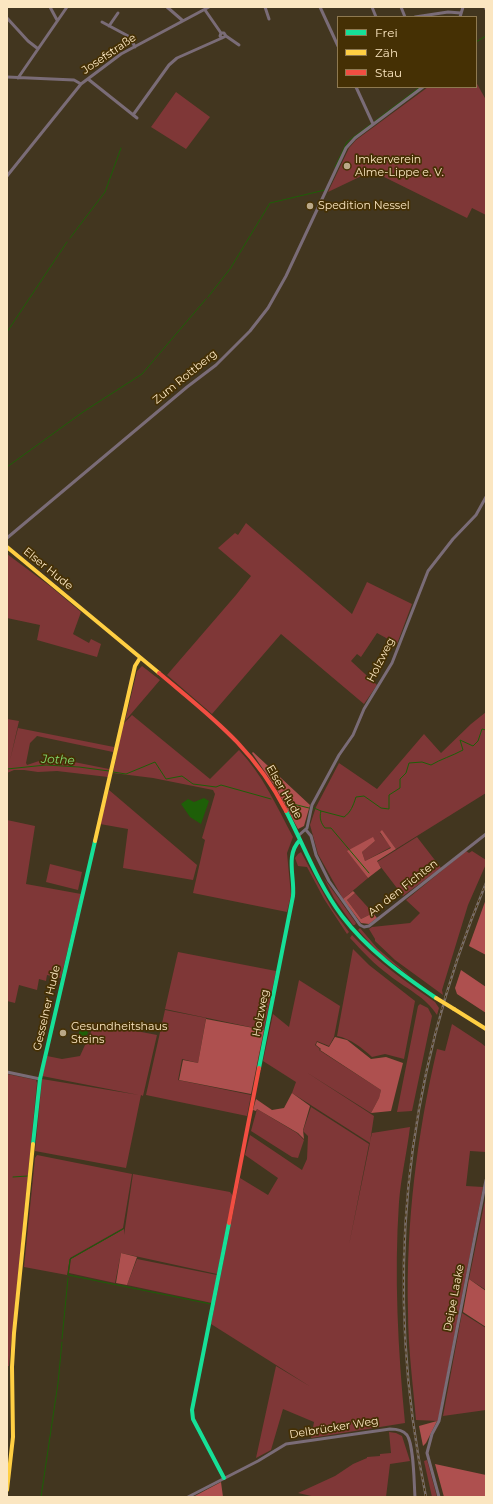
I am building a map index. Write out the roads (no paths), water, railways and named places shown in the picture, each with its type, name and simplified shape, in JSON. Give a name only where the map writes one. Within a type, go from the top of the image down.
[{"type":"street","points":[[50,7],[57,20]]},
{"type":"street","points":[[18,78],[37,48],[67,7]]},
{"type":"street","points":[[167,7],[182,20]]},
{"type":"street","name":"Josefstraße","points":[[7,176],[80,84],[121,54],[182,20],[209,7]]},
{"type":"street","points":[[265,7],[269,19]]},
{"type":"street","points":[[320,7],[337,44]]},
{"type":"street","points":[[422,16],[448,12],[460,15],[462,7]]},
{"type":"street","points":[[205,10],[221,33],[220,36],[239,45]]},
{"type":"street","points":[[109,26],[118,13]]},
{"type":"street","points":[[7,18],[28,41],[37,48]]},
{"type":"street","points":[[102,22],[130,38],[135,47]]},
{"type":"street","points":[[133,115],[169,65],[177,58],[224,37]]},
{"type":"street","points":[[7,77],[74,80],[80,84]]},
{"type":"street","points":[[88,78],[137,118]]},
{"type":"street","points":[[356,88],[373,124]]},
{"type":"street","name":"Zum Rottberg","points":[[7,538],[187,386],[216,365],[250,331],[268,308],[286,276],[346,148],[354,138],[422,88]]},
{"type":"street","name":"Holzweg","points":[[224,1478],[193,1418],[192,1413],[293,896],[294,882],[291,855],[294,846],[306,830],[312,805],[339,755],[353,735],[364,709],[392,663],[428,571],[453,539],[476,515],[486,497]]},
{"type":"street","name":"Elser Hude","points":[[7,547],[52,583],[214,720],[247,752],[274,788],[331,899],[355,932],[369,948],[392,968],[436,998],[486,1029]]},
{"type":"street","name":"Gesselner Hude","points":[[7,1490],[13,1437],[12,1370],[14,1333],[40,1079],[135,666],[140,658]]},
{"type":"street","name":"An den Fichten","points":[[306,830],[312,836],[316,855],[329,881],[360,925],[364,927],[369,926],[486,834]]},
{"type":"street","points":[[7,1072],[40,1079]]},
{"type":"street","name":"Deipe Laake","points":[[439,1497],[427,1453],[432,1434],[439,1421],[486,1180]]},
{"type":"street","name":"Delbrücker Weg","points":[[188,1497],[286,1444],[394,1429],[405,1433],[409,1440],[414,1468],[415,1497]]},
{"type":"waterway","points":[[477,41],[486,36]]},
{"type":"waterway","points":[[375,121],[419,88]]},
{"type":"waterway","points":[[335,167],[347,142],[371,124]]},
{"type":"waterway","points":[[70,238],[105,192],[121,148]]},
{"type":"waterway","points":[[208,297],[230,269],[270,203],[325,190]]},
{"type":"waterway","points":[[7,332],[67,242]]},
{"type":"waterway","points":[[7,467],[83,412],[142,374],[206,299]]},
{"type":"waterway","points":[[321,811],[344,817],[352,808],[356,797],[364,796],[381,808],[389,809],[389,795],[400,788],[400,779],[406,773],[409,763],[422,762],[431,765],[463,750],[460,740],[473,746],[478,741],[482,729],[486,730]]},
{"type":"waterway","points":[[113,772],[126,774],[155,762],[166,779],[182,776],[193,784],[216,787],[221,785],[271,799]]},
{"type":"waterway","name":"Jothe","points":[[7,769],[46,765],[109,771]]},
{"type":"waterway","points":[[289,803],[309,808]]},
{"type":"waterway","points":[[314,808],[321,811],[320,816],[322,824],[325,828],[331,828],[369,873]]},
{"type":"waterway","points":[[13,1177],[28,1176]]},
{"type":"waterway","points":[[123,1229],[70,1259],[68,1275],[211,1304]]},
{"type":"waterway","points":[[62,1339],[68,1278]]},
{"type":"waterway","points":[[41,1497],[58,1383],[62,1342]]},
{"type":"railway","points":[[426,1497],[413,1418],[405,1340],[404,1262],[408,1185],[419,1109],[435,1033],[458,958],[486,883]]},
{"type":"place","name":"Imkerverein Alme-Lippe e. V.","points":[[347,166]]},
{"type":"place","name":"Spedition Nessel","points":[[310,206]]},
{"type":"place","name":"Gesundheitshaus Steins","points":[[63,1033]]}]
